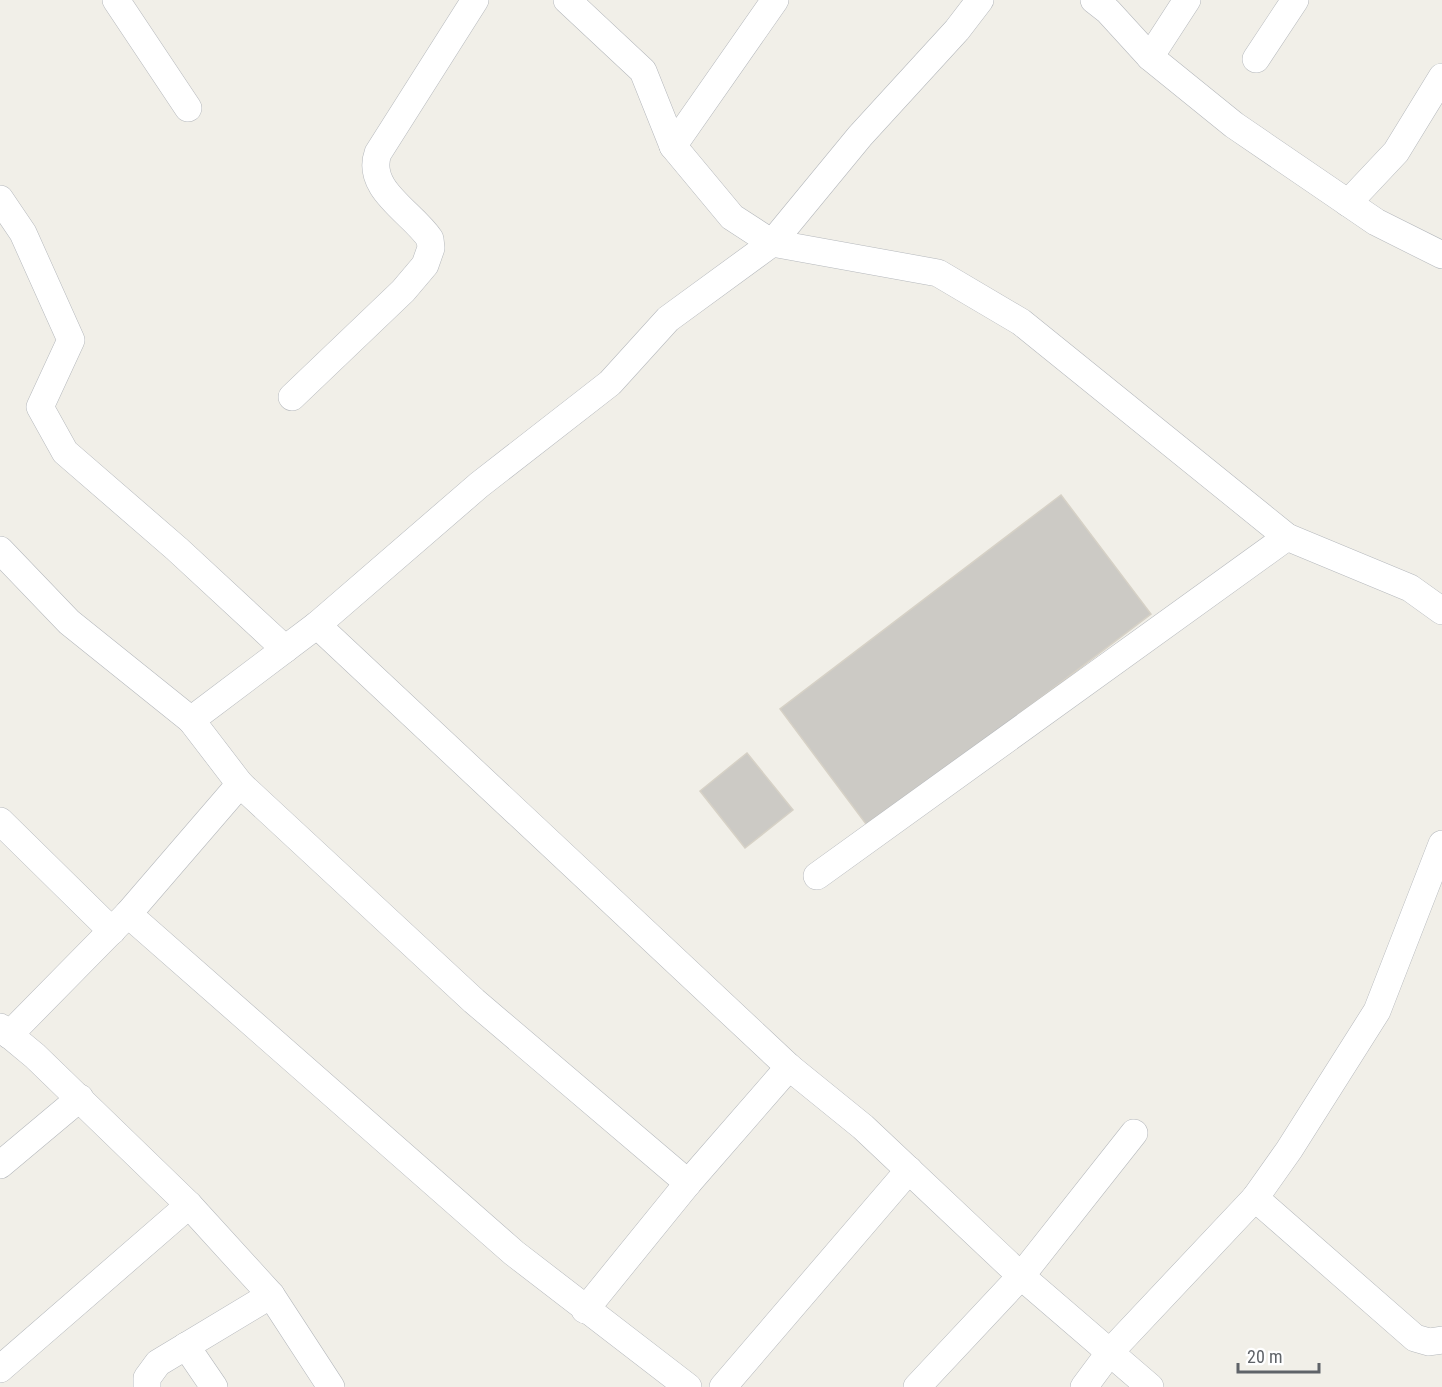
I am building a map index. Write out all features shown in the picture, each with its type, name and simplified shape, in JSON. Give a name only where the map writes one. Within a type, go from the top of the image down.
[{"type":"street","points":[[116,0],[188,108]]},
{"type":"street","points":[[292,397],[403,291],[425,265],[431,248],[430,239],[382,186],[375,174],[374,164],[378,153],[474,0]]},
{"type":"street","points":[[567,0],[643,71],[673,147],[732,217],[772,243],[938,273],[1021,322],[1287,537],[1410,588],[1442,611]]},
{"type":"street","points":[[673,147],[775,0]]},
{"type":"street","points":[[191,720],[317,625],[479,485],[610,383],[668,319],[772,243],[860,135],[957,30],[980,0]]},
{"type":"street","points":[[1094,0],[1108,11],[1150,57],[1234,125],[1377,222],[1442,255]]},
{"type":"street","points":[[1150,57],[1187,0]]},
{"type":"street","points":[[1257,60],[1295,0]]},
{"type":"street","points":[[1348,203],[1396,152],[1442,77]]},
{"type":"street","points":[[4,214],[23,233],[71,340],[40,407],[65,452],[177,549],[285,649]]},
{"type":"street","points":[[817,876],[1287,537]]},
{"type":"street","points":[[0,550],[69,622],[191,720],[240,784],[474,1001],[688,1183]]},
{"type":"street","points":[[317,625],[789,1067],[863,1127],[1021,1276],[1150,1387]]},
{"type":"street","points":[[240,784],[120,922],[5,1031],[80,1098],[189,1205],[271,1295],[331,1387]]},
{"type":"street","points":[[0,821],[514,1253],[585,1310],[688,1387]]},
{"type":"street","points":[[1084,1387],[1110,1352],[1255,1198],[1377,1011],[1442,844]]},
{"type":"street","points":[[585,1310],[688,1183],[789,1067]]},
{"type":"street","points":[[0,1165],[80,1098]]},
{"type":"street","points":[[917,1387],[1021,1276],[1134,1133]]},
{"type":"street","points":[[723,1387],[909,1170]]},
{"type":"street","points":[[1255,1198],[1415,1338],[1429,1342],[1442,1340]]},
{"type":"street","points":[[0,1369],[189,1205]]},
{"type":"street","points":[[147,1387],[147,1378],[158,1363],[271,1295]]},
{"type":"street","points":[[186,1346],[214,1387]]},
{"type":"building","points":[[1061,495],[1151,614],[869,828],[780,709]]},
{"type":"building","points":[[747,753],[793,810],[745,848],[700,791]]}]
